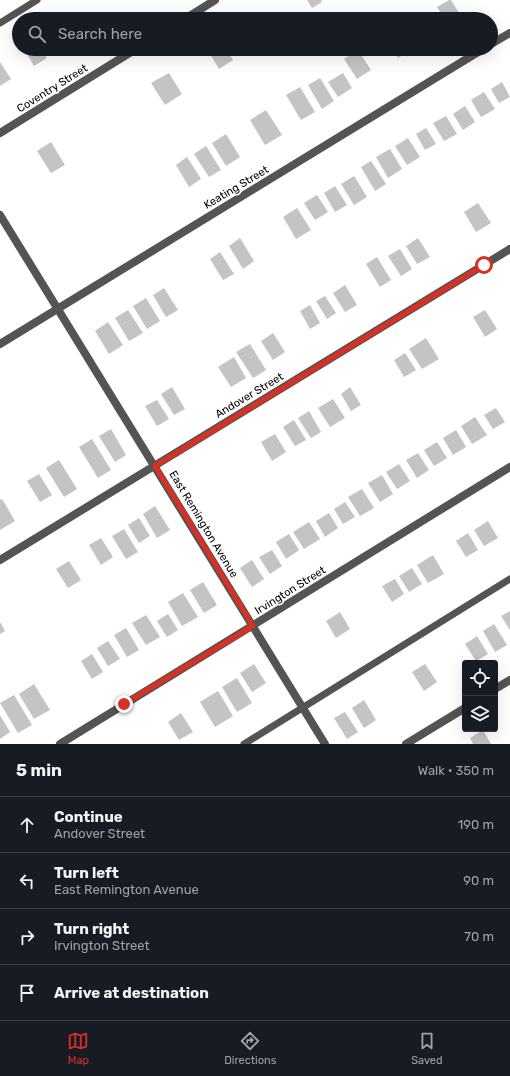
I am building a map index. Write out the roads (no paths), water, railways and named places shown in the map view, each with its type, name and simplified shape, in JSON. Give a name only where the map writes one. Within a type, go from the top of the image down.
[{"type":"street","points":[[196,12],[215,0]]},
{"type":"street","points":[[498,40],[510,33]]},
{"type":"street","name":"Coventry Street","points":[[0,133],[125,56]]},
{"type":"street","name":"Keating Street","points":[[0,344],[472,56]]},
{"type":"street","name":"East Remington Avenue","points":[[0,215],[325,744]]},
{"type":"street","name":"Andover Street","points":[[0,560],[510,249]]},
{"type":"street","name":"Irvington Street","points":[[60,744],[510,467]]},
{"type":"street","points":[[498,687],[510,680]]},
{"type":"street","points":[[406,744],[462,710]]},
{"type":"lane","points":[[18,12],[37,0]]},
{"type":"lane","points":[[0,23],[12,16]]},
{"type":"lane","points":[[244,744],[510,579]]}]
